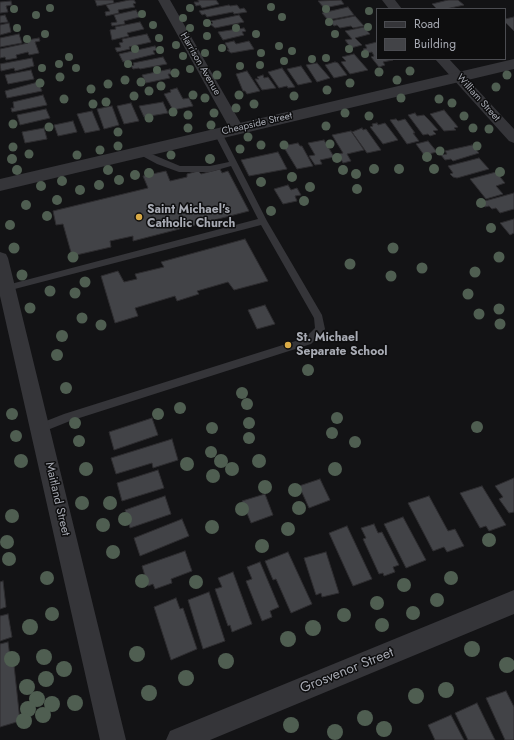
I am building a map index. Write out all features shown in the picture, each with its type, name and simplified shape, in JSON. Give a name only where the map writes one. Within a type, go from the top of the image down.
[{"type":"street","name":"Harrison Avenue","points":[[164,0],[237,129]]},
{"type":"street","points":[[388,0],[395,8]]},
{"type":"street","name":"William Street","points":[[443,60],[514,138]]},
{"type":"street","name":"Cheapside Street","points":[[0,185],[514,64]]},
{"type":"street","name":"Maitland Street","points":[[0,258],[113,740]]},
{"type":"street","name":"Grosvenor Street","points":[[179,740],[514,602]]},
{"type":"lane","points":[[40,428],[68,417],[308,341],[320,329],[319,318],[263,221],[218,133]]},
{"type":"lane","points":[[139,152],[172,166],[189,170],[210,168],[233,163]]},
{"type":"lane","points":[[7,288],[263,221]]},
{"type":"building","points":[[95,0],[113,0],[114,3],[97,6]]},
{"type":"building","points":[[134,0],[136,3],[133,4],[135,7],[118,10],[119,13],[106,16],[105,12],[110,11],[106,5]]},
{"type":"building","points":[[198,0],[216,0],[219,4],[202,8],[200,5],[196,6],[194,2],[199,2]]},
{"type":"building","points":[[341,0],[344,4],[324,8],[318,1]]},
{"type":"building","points":[[448,0],[458,0],[464,5],[450,8],[436,8],[432,4]]},
{"type":"building","points":[[11,1],[12,5],[6,6],[8,12],[0,13],[0,2]]},
{"type":"building","points":[[229,5],[237,5],[240,9],[244,8],[247,12],[234,14],[233,12],[207,17],[205,14],[202,15],[199,11]]},
{"type":"building","points":[[348,7],[354,15],[328,20],[322,13]]},
{"type":"building","points":[[136,10],[140,17],[124,21],[125,24],[112,26],[111,23],[117,22],[114,15]]},
{"type":"building","points":[[5,15],[8,22],[0,23],[0,16]]},
{"type":"building","points":[[239,15],[244,22],[215,28],[210,24],[213,23],[211,21]]},
{"type":"building","points":[[355,16],[364,26],[340,28],[337,25],[334,26],[330,21]]},
{"type":"building","points":[[514,17],[514,31],[506,23],[506,19]]},
{"type":"building","points":[[140,22],[144,29],[127,33],[129,36],[112,40],[110,30],[116,29],[115,27]]},
{"type":"building","points":[[9,23],[11,32],[0,35],[0,25]]},
{"type":"building","points":[[364,27],[370,34],[355,38],[362,45],[351,48],[345,40],[352,39],[345,31]]},
{"type":"building","points":[[244,28],[246,31],[242,32],[244,35],[223,40],[218,32]]},
{"type":"building","points":[[19,34],[22,43],[0,47],[0,38]]},
{"type":"building","points":[[147,34],[151,42],[129,47],[130,49],[117,52],[115,48],[121,47],[119,43],[123,42],[122,39]]},
{"type":"building","points":[[39,38],[40,41],[35,42],[39,53],[29,55],[28,52],[16,55],[17,58],[6,60],[5,57],[0,58],[0,49],[28,43],[27,40]]},
{"type":"building","points":[[234,41],[236,44],[249,41],[254,49],[231,53],[227,50],[229,50],[225,43]]},
{"type":"building","points":[[376,42],[376,60],[393,60],[383,62],[385,65],[379,67],[371,57],[374,56],[372,52],[367,53],[363,49],[367,48],[365,45]]},
{"type":"building","points":[[155,46],[157,50],[153,51],[155,54],[123,62],[119,54]]},
{"type":"building","points":[[354,54],[368,70],[350,74],[341,62],[346,61],[342,57]]},
{"type":"building","points":[[163,57],[167,64],[140,69],[133,69],[131,66],[134,65],[133,63]]},
{"type":"building","points":[[32,58],[34,66],[15,71],[14,68],[1,71],[0,64]]},
{"type":"building","points":[[335,62],[338,63],[347,75],[334,78],[325,65]]},
{"type":"building","points":[[317,63],[330,78],[317,82],[306,65]]},
{"type":"building","points":[[301,66],[312,82],[298,85],[287,69]]},
{"type":"building","points":[[282,68],[295,87],[288,88],[287,86],[279,88],[268,72]]},
{"type":"building","points":[[170,69],[172,74],[168,74],[170,78],[146,83],[142,75]]},
{"type":"building","points":[[31,70],[34,79],[8,84],[5,75]]},
{"type":"building","points":[[247,71],[260,91],[247,94],[243,91],[236,74]]},
{"type":"building","points":[[263,75],[264,78],[268,77],[276,88],[262,90],[255,79],[259,79],[257,77]]},
{"type":"building","points":[[38,82],[42,91],[7,98],[5,91]]},
{"type":"building","points":[[177,88],[183,99],[189,98],[193,106],[173,110],[164,94]]},
{"type":"building","points":[[43,95],[47,105],[12,112],[11,108],[14,108],[13,102]]},
{"type":"building","points":[[163,102],[168,113],[144,117],[139,106]]},
{"type":"building","points":[[131,103],[139,121],[124,124],[117,106]]},
{"type":"building","points":[[112,106],[119,125],[104,129],[97,109]]},
{"type":"building","points":[[46,109],[50,118],[20,125],[17,115]]},
{"type":"building","points":[[444,110],[458,127],[454,128],[456,130],[444,131],[430,114]]},
{"type":"building","points":[[92,111],[100,130],[85,133],[77,114]]},
{"type":"building","points":[[415,113],[417,116],[424,115],[429,120],[438,130],[433,131],[436,134],[430,136],[428,134],[423,135],[408,115]]},
{"type":"building","points":[[396,119],[398,121],[405,119],[419,141],[407,144],[390,120]]},
{"type":"building","points":[[73,121],[77,132],[58,136],[54,125]]},
{"type":"building","points":[[377,123],[378,125],[385,123],[398,140],[383,144],[370,127],[373,126],[372,124]]},
{"type":"building","points":[[44,128],[47,139],[25,143],[22,132]]},
{"type":"building","points":[[362,128],[363,130],[366,129],[381,150],[367,153],[352,132]]},
{"type":"building","points":[[351,131],[364,150],[347,154],[351,161],[343,163],[338,154],[343,153],[332,135]]},
{"type":"building","points":[[324,140],[334,157],[320,160],[322,164],[315,165],[309,156],[315,155],[308,143]]},
{"type":"building","points":[[428,141],[437,152],[424,155],[416,144]]},
{"type":"building","points":[[298,143],[302,146],[313,166],[297,169],[283,146]]},
{"type":"building","points":[[472,145],[479,153],[453,161],[451,159],[445,160],[441,155],[447,154],[445,151]]},
{"type":"building","points":[[278,152],[287,169],[249,176],[241,160]]},
{"type":"building","points":[[479,158],[489,169],[457,178],[450,174],[453,173],[448,166]]},
{"type":"building","name":"Saint Michael's Catholic Church","points":[[220,169],[222,173],[228,171],[249,211],[133,241],[133,236],[110,241],[111,247],[72,256],[63,224],[56,225],[53,211],[148,188],[143,176],[166,171],[170,181],[187,177],[187,174],[198,171],[201,174]]},
{"type":"building","points":[[496,172],[505,183],[496,186],[503,194],[486,199],[470,179]]},
{"type":"building","points":[[288,185],[291,190],[297,188],[301,195],[295,196],[297,201],[283,204],[274,189]]},
{"type":"building","points":[[514,193],[514,209],[500,213],[496,208],[492,209],[489,206],[485,207],[481,202]]},
{"type":"building","points":[[514,219],[514,233],[510,235],[500,223]]},
{"type":"building","points":[[245,239],[268,281],[234,290],[228,282],[197,291],[199,294],[177,301],[175,296],[135,308],[138,316],[115,323],[101,276],[118,271],[124,282],[137,279],[135,274],[164,267],[161,262]]},
{"type":"building","points":[[265,305],[275,324],[257,329],[248,310]]},
{"type":"building","points":[[152,418],[158,435],[114,450],[109,432]]},
{"type":"building","points":[[172,439],[178,460],[153,468],[152,463],[116,474],[111,458]]},
{"type":"building","points":[[158,470],[164,488],[122,501],[117,483]]},
{"type":"building","points":[[514,478],[514,512],[509,513],[499,499],[503,497],[495,486]]},
{"type":"building","points":[[320,479],[330,500],[309,508],[299,486]]},
{"type":"building","points":[[482,486],[506,525],[489,531],[486,526],[480,528],[460,493]]},
{"type":"building","points":[[265,494],[273,515],[251,523],[242,501]]},
{"type":"building","points":[[165,496],[171,514],[130,528],[125,510]]},
{"type":"building","points":[[429,496],[448,531],[455,529],[464,546],[447,552],[444,547],[433,551],[408,503]]},
{"type":"building","points":[[403,517],[426,560],[406,568],[384,524]]},
{"type":"building","points":[[182,519],[189,536],[140,556],[134,538]]},
{"type":"building","points":[[374,524],[378,533],[382,532],[399,565],[393,567],[395,572],[384,576],[383,573],[379,574],[363,539],[366,538],[361,528]]},
{"type":"building","points":[[347,526],[372,579],[353,586],[329,533]]},
{"type":"building","points":[[185,551],[192,571],[171,579],[172,583],[155,589],[153,584],[148,586],[142,566]]},
{"type":"building","points":[[288,552],[312,604],[291,613],[276,579],[273,580],[265,561]]},
{"type":"building","points":[[326,552],[339,593],[322,597],[321,593],[316,595],[304,558]]},
{"type":"building","points":[[260,562],[279,607],[270,611],[272,617],[262,621],[246,581],[252,579],[247,567]]},
{"type":"building","points":[[233,572],[252,624],[232,632],[230,625],[228,626],[215,589],[222,587],[218,578]]},
{"type":"building","points":[[3,581],[6,607],[0,609],[0,582]]},
{"type":"building","points":[[209,592],[225,641],[203,649],[188,600]]},
{"type":"building","points":[[176,598],[180,609],[183,608],[197,649],[171,660],[154,607]]},
{"type":"building","points":[[8,614],[12,637],[0,641],[0,616]]},
{"type":"building","points":[[8,642],[11,665],[14,665],[20,721],[0,727],[0,644]]},
{"type":"building","points":[[506,691],[514,707],[514,740],[505,740],[486,698]]},
{"type":"building","points":[[477,703],[495,740],[468,740],[455,713]]},
{"type":"building","points":[[451,715],[464,740],[435,740],[428,725]]},
{"type":"place","name":"Saint Michael's Catholic Church","points":[[139,217]]},
{"type":"place","name":"St. Michael Separate School","points":[[288,345]]}]
